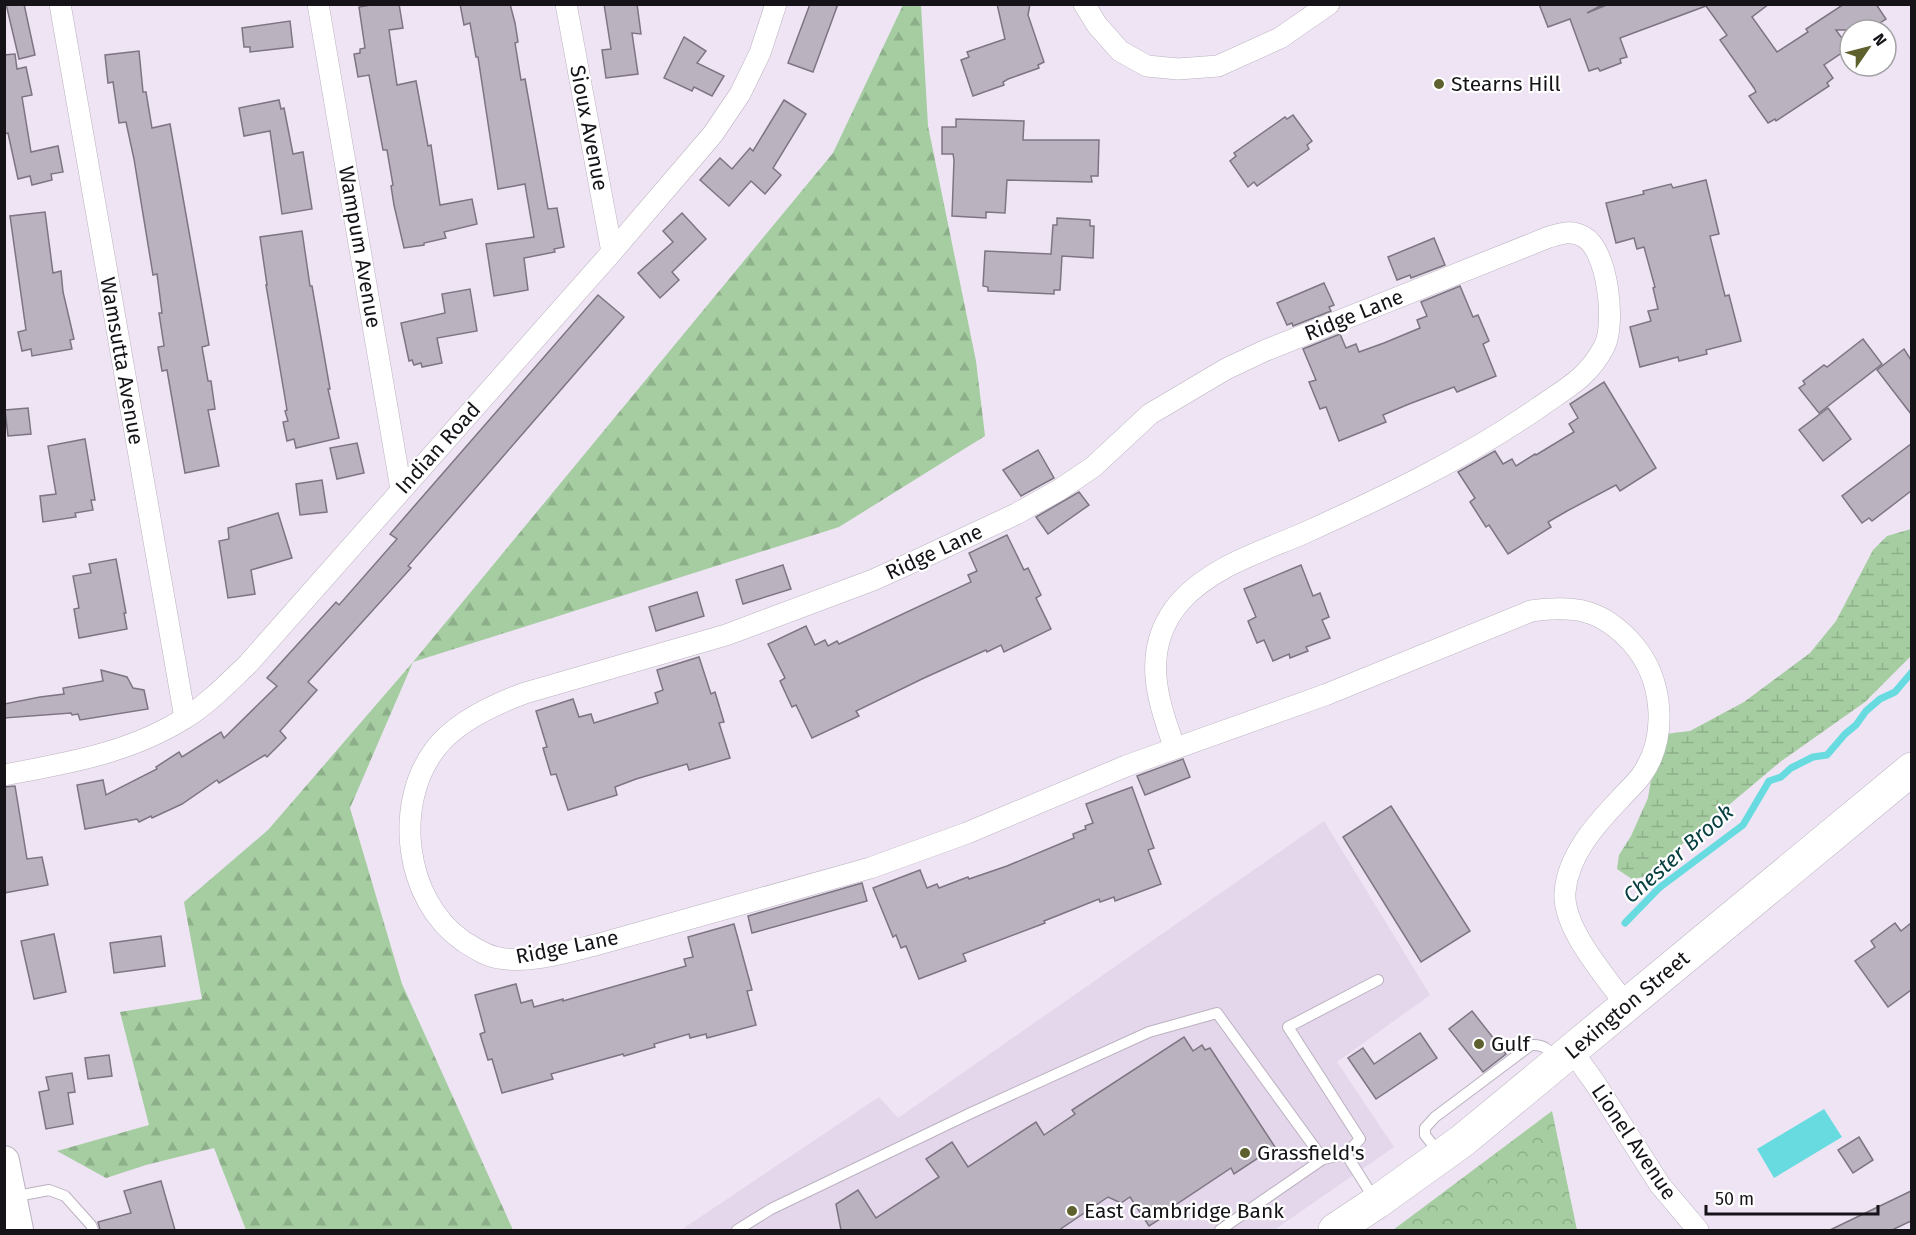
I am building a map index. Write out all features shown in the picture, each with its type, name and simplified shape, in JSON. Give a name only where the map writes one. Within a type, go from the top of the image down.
[{"type":"main road","name":"Lexington Street","points":[[1335,1230],[1377,1203],[1441,1156],[1565,1057],[1911,769]]},
{"type":"street","name":"Wamsutta Avenue","points":[[60,4],[185,718]]},
{"type":"street","name":"Wampum Avenue","points":[[318,4],[402,489]]},
{"type":"street","name":"Sioux Avenue","points":[[566,4],[612,252]]},
{"type":"street","name":"Indian Road","points":[[4,775],[97,757],[139,742],[185,718],[221,690],[248,664],[612,252],[713,134],[740,94],[759,53],[776,4]]},
{"type":"street","points":[[1084,4],[1097,25],[1120,51],[1147,66],[1179,69],[1218,66],[1280,38],[1329,4]]},
{"type":"street","name":"Ridge Lane","points":[[1175,748],[1162,715],[1155,682],[1157,652],[1165,624],[1180,602],[1203,581],[1228,566],[1379,500],[1507,430],[1573,385],[1592,367],[1606,344],[1610,315],[1606,277],[1598,252],[1586,238],[1570,232],[1550,237],[1264,351],[1226,369],[1150,414],[1092,467],[1059,490],[1016,513],[873,580],[726,635],[525,693],[494,705],[465,723],[437,747],[419,776],[411,805],[410,839],[415,868],[425,897],[437,916],[452,933],[476,950],[500,959],[528,959],[599,944],[870,868],[967,832],[1078,784],[1325,695],[1531,611],[1556,608],[1578,609],[1601,618],[1623,633],[1642,655],[1654,681],[1660,713],[1655,744],[1642,775],[1589,833],[1573,863],[1565,892],[1570,921],[1588,953],[1627,1006]]},
{"type":"street","name":"Lionel Avenue","points":[[1565,1057],[1600,1090],[1660,1185],[1698,1230]]},
{"type":"street","points":[[4,1161],[18,1230]]},
{"type":"lane","points":[[1220,1230],[1323,1159],[1346,1154],[1360,1139],[1288,1027],[1378,980]]},
{"type":"lane","points":[[737,1230],[771,1209],[971,1113],[1149,1032],[1217,1013],[1323,1159]]},
{"type":"lane","points":[[1346,1154],[1377,1203]]},
{"type":"lane","points":[[12,1197],[49,1190],[64,1196],[93,1230]]},
{"type":"shaded area","points":[[1324,821],[1430,995],[1337,1062],[1394,1147],[1274,1230],[681,1230],[879,1097],[898,1118]]},
{"type":"green space","points":[[903,5],[921,5],[928,126],[976,361],[985,436],[839,527],[413,662],[833,153]]},
{"type":"green space","points":[[1911,529],[1911,656],[1865,702],[1780,762],[1643,877],[1632,879],[1617,869],[1619,855],[1631,836],[1648,798],[1656,750],[1665,734],[1690,731],[1744,702],[1810,653],[1836,621],[1873,550],[1887,536]]},
{"type":"green space","points":[[413,662],[350,808],[402,984],[513,1230],[246,1230],[214,1148],[146,1165],[106,1178],[57,1151],[149,1125],[120,1012],[202,999],[184,902],[268,830]]},
{"type":"green space","points":[[1552,1111],[1577,1230],[1393,1230]]},
{"type":"water","points":[[1824,1109],[1842,1137],[1774,1178],[1757,1149]]},
{"type":"building","points":[[6,4],[24,4],[35,55],[19,59]]},
{"type":"building","points":[[399,4],[403,28],[389,30],[397,85],[416,81],[428,146],[431,145],[440,205],[472,199],[477,224],[444,232],[446,238],[424,243],[424,245],[404,248],[394,205],[387,150],[383,150],[369,75],[358,77],[354,54],[360,53],[360,49],[365,48],[359,7]]},
{"type":"building","points":[[460,4],[510,4],[518,42],[515,43],[521,80],[525,79],[548,209],[557,208],[564,247],[554,249],[555,252],[524,258],[528,290],[494,296],[486,244],[534,237],[525,184],[498,189],[478,57],[476,57],[470,23],[464,25]]},
{"type":"building","points":[[604,4],[637,4],[641,34],[632,33],[638,74],[606,78],[602,50],[611,49]]},
{"type":"building","points":[[810,4],[838,4],[813,72],[788,63]]},
{"type":"building","points":[[997,4],[1030,4],[1028,15],[1044,62],[1038,65],[1039,68],[1008,79],[1003,82],[1004,85],[973,96],[961,60],[969,57],[967,52],[1005,39]]},
{"type":"building","points":[[1539,4],[1604,4],[1587,13],[1609,4],[1769,4],[1752,17],[1777,52],[1808,32],[1806,29],[1844,4],[1876,4],[1885,18],[1838,18],[1838,30],[1836,30],[1838,55],[1824,65],[1833,78],[1827,83],[1829,86],[1776,121],[1775,119],[1768,123],[1749,96],[1756,92],[1754,88],[1720,40],[1727,35],[1706,6],[1620,38],[1627,57],[1620,59],[1621,63],[1600,71],[1598,68],[1589,71],[1570,19],[1548,27]]},
{"type":"building","points":[[290,21],[293,47],[250,52],[250,47],[244,47],[242,28]]},
{"type":"building","points":[[684,37],[706,51],[697,63],[724,76],[712,96],[694,87],[692,91],[664,78]]},
{"type":"building","points":[[139,51],[143,92],[146,92],[152,128],[170,124],[209,345],[202,347],[208,381],[211,381],[215,409],[208,410],[219,466],[185,473],[167,370],[162,371],[158,347],[164,346],[157,274],[153,275],[126,122],[119,123],[113,82],[108,83],[105,55]]},
{"type":"building","points":[[15,54],[17,69],[26,67],[32,95],[22,97],[31,152],[58,146],[63,172],[51,174],[52,180],[32,185],[30,176],[18,179],[8,133],[4,134],[4,55]]},
{"type":"building","points":[[279,100],[281,109],[284,108],[293,154],[303,152],[312,209],[282,214],[270,131],[244,136],[239,108]]},
{"type":"building","points":[[784,100],[806,114],[773,168],[781,175],[765,194],[751,181],[729,206],[700,180],[720,158],[732,169],[750,148],[753,151]]},
{"type":"building","points":[[1293,115],[1312,141],[1307,145],[1309,149],[1257,186],[1254,182],[1248,187],[1230,161],[1236,156],[1234,153],[1285,117],[1287,119]]},
{"type":"building","points":[[956,119],[1024,121],[1023,140],[1099,140],[1098,176],[1091,176],[1092,182],[1007,180],[1005,213],[986,212],[986,218],[952,216],[954,160],[953,154],[942,154],[942,127],[956,127]]},
{"type":"building","points":[[1706,180],[1719,234],[1710,236],[1725,296],[1729,295],[1741,341],[1706,350],[1707,354],[1679,361],[1678,357],[1640,367],[1630,327],[1651,321],[1648,311],[1658,309],[1653,288],[1655,287],[1644,247],[1637,249],[1634,238],[1616,243],[1606,203],[1644,194],[1643,191],[1671,184],[1673,188]]},
{"type":"building","points":[[45,212],[53,273],[61,271],[63,292],[74,339],[70,340],[72,349],[32,356],[31,349],[22,351],[18,332],[26,330],[10,216]]},
{"type":"building","points":[[682,213],[706,239],[672,272],[679,280],[660,298],[638,273],[673,242],[663,231]]},
{"type":"building","points":[[1057,218],[1090,220],[1090,226],[1094,226],[1093,258],[1062,256],[1060,290],[1054,290],[1054,294],[988,291],[988,287],[983,286],[985,251],[1051,254],[1053,225],[1057,225]]},
{"type":"building","points":[[302,231],[330,389],[328,389],[339,438],[296,448],[294,439],[287,441],[283,422],[288,421],[285,411],[287,410],[260,237]]},
{"type":"building","points":[[1434,238],[1445,265],[1411,278],[1410,275],[1397,280],[1388,257]]},
{"type":"building","points":[[1324,283],[1334,305],[1329,307],[1331,311],[1293,326],[1292,323],[1287,325],[1277,303]]},
{"type":"building","points":[[1460,286],[1473,317],[1478,315],[1489,341],[1483,344],[1496,376],[1457,392],[1454,387],[1409,404],[1383,415],[1386,422],[1339,441],[1326,407],[1320,409],[1309,382],[1316,380],[1303,349],[1340,334],[1346,348],[1356,344],[1359,352],[1384,343],[1420,328],[1417,320],[1427,316],[1421,302]]},
{"type":"building","points":[[470,289],[477,331],[437,338],[442,363],[422,367],[421,363],[414,365],[412,360],[409,361],[401,323],[445,313],[442,294]]},
{"type":"building","points":[[598,295],[624,317],[408,566],[411,568],[308,682],[317,690],[280,731],[286,738],[267,757],[265,755],[219,783],[217,780],[182,804],[152,818],[151,816],[139,822],[137,819],[85,829],[77,785],[103,780],[106,795],[157,769],[156,767],[179,752],[182,757],[221,732],[224,738],[277,686],[267,678],[336,602],[339,605],[397,539],[390,534]]},
{"type":"building","points":[[1863,339],[1882,364],[1819,413],[1799,388],[1805,384],[1803,381],[1824,365],[1827,367]]},
{"type":"building","points":[[1904,349],[1911,360],[1911,414],[1877,370]]},
{"type":"building","points":[[1604,382],[1656,468],[1620,491],[1616,485],[1548,522],[1551,527],[1508,554],[1489,525],[1486,527],[1470,502],[1475,498],[1458,472],[1495,451],[1503,464],[1512,459],[1516,466],[1574,432],[1569,424],[1578,418],[1570,404]]},
{"type":"building","points":[[28,408],[31,434],[8,436],[5,410]]},
{"type":"building","points":[[1828,408],[1851,439],[1823,461],[1799,430]]},
{"type":"building","points":[[85,439],[95,500],[91,500],[93,510],[75,513],[76,517],[43,522],[40,496],[56,494],[48,446]]},
{"type":"building","points":[[357,443],[364,473],[337,479],[330,448]]},
{"type":"building","points":[[1911,444],[1911,491],[1872,521],[1869,518],[1862,523],[1842,496]]},
{"type":"building","points":[[1038,450],[1054,478],[1021,496],[1003,470]]},
{"type":"building","points":[[322,480],[327,512],[300,515],[296,484]]},
{"type":"building","points":[[1079,492],[1089,505],[1048,534],[1036,517]]},
{"type":"building","points":[[278,513],[292,558],[251,570],[255,594],[228,598],[219,541],[229,539],[228,528]]},
{"type":"building","points":[[1007,535],[1024,570],[1028,568],[1041,595],[1036,598],[1051,629],[1004,652],[1001,645],[924,678],[856,711],[859,716],[812,738],[796,705],[792,707],[780,681],[785,678],[768,644],[806,626],[815,645],[825,640],[828,646],[837,641],[839,644],[971,582],[968,575],[977,571],[969,553]]},
{"type":"building","points":[[116,559],[127,629],[79,638],[74,609],[79,608],[73,576],[91,573],[89,564]]},
{"type":"building","points":[[783,565],[791,589],[743,604],[736,580]]},
{"type":"building","points":[[1301,565],[1313,596],[1320,593],[1329,617],[1322,620],[1330,638],[1306,647],[1308,651],[1290,658],[1289,654],[1273,661],[1264,640],[1257,643],[1248,621],[1256,617],[1244,589]]},
{"type":"building","points":[[697,592],[704,616],[656,631],[649,607]]},
{"type":"building","points":[[699,657],[711,694],[715,692],[724,722],[719,723],[730,758],[689,770],[687,764],[636,779],[615,787],[617,795],[568,810],[556,774],[551,775],[543,748],[547,747],[536,711],[573,699],[579,717],[591,714],[594,723],[658,703],[655,693],[663,690],[657,670]]},
{"type":"building","points":[[101,670],[127,677],[133,688],[144,690],[148,709],[80,720],[78,714],[72,715],[71,713],[4,718],[4,704],[64,694],[63,688],[103,681]]},
{"type":"building","points":[[1183,759],[1190,777],[1145,795],[1137,776]]},
{"type":"building","points":[[15,786],[27,859],[42,857],[48,885],[4,893],[4,787]]},
{"type":"building","points":[[1132,787],[1154,848],[1148,850],[1161,884],[1115,901],[1114,897],[1100,902],[1099,899],[1044,921],[1045,923],[963,954],[966,961],[919,979],[906,946],[901,948],[896,935],[893,937],[873,888],[920,870],[927,888],[937,884],[939,888],[1007,866],[1074,838],[1073,834],[1086,829],[1085,826],[1093,823],[1086,804]]},
{"type":"building","points":[[1391,806],[1470,931],[1421,962],[1343,837]]},
{"type":"building","points":[[862,883],[867,901],[752,933],[748,916]]},
{"type":"building","points":[[1895,923],[1901,931],[1911,923],[1911,990],[1888,1007],[1855,961],[1875,947],[1871,941]]},
{"type":"building","points":[[734,924],[752,990],[747,991],[756,1025],[707,1038],[706,1034],[690,1038],[689,1034],[624,1056],[623,1054],[551,1074],[553,1079],[502,1093],[492,1059],[488,1060],[480,1034],[485,1032],[475,995],[516,984],[521,1003],[532,1000],[534,1007],[563,999],[563,1001],[686,966],[684,959],[693,957],[688,937]]},
{"type":"building","points":[[54,934],[66,992],[34,999],[21,941]]},
{"type":"building","points":[[161,936],[165,966],[114,973],[110,943]]},
{"type":"building","points":[[1472,1011],[1506,1054],[1483,1072],[1449,1029]]},
{"type":"building","points":[[1420,1033],[1437,1058],[1376,1099],[1348,1058],[1363,1048],[1374,1064]]},
{"type":"building","points":[[1184,1037],[1193,1051],[1202,1045],[1205,1050],[1210,1048],[1275,1147],[1234,1174],[1231,1168],[1174,1206],[1176,1209],[1149,1226],[1130,1197],[1121,1203],[1108,1197],[1059,1230],[841,1230],[836,1204],[858,1190],[876,1218],[939,1177],[926,1159],[952,1142],[968,1167],[1036,1122],[1044,1135],[1075,1114],[1072,1110]]},
{"type":"building","points":[[109,1055],[112,1076],[88,1079],[85,1058]]},
{"type":"building","points":[[72,1073],[75,1092],[68,1093],[73,1124],[46,1129],[39,1092],[49,1090],[46,1077]]},
{"type":"building","points":[[1859,1137],[1873,1160],[1853,1173],[1838,1150]]},
{"type":"building","points":[[161,1181],[175,1230],[100,1230],[98,1222],[131,1213],[124,1191]]},
{"type":"building","points":[[1911,1191],[1911,1221],[1892,1230],[1830,1230]]},
{"type":"waterway","name":"Chester Brook","points":[[1625,923],[1659,888],[1743,825],[1769,781],[1781,777],[1791,768],[1813,757],[1827,755],[1856,725],[1866,711],[1880,699],[1895,692],[1912,672]]},
{"type":"place","name":"Stearns Hill","points":[[1439,84]]},
{"type":"place","name":"Gulf","points":[[1479,1044]]},
{"type":"place","name":"Grassfield's","points":[[1245,1153]]},
{"type":"place","name":"East Cambridge Bank","points":[[1072,1211]]}]
